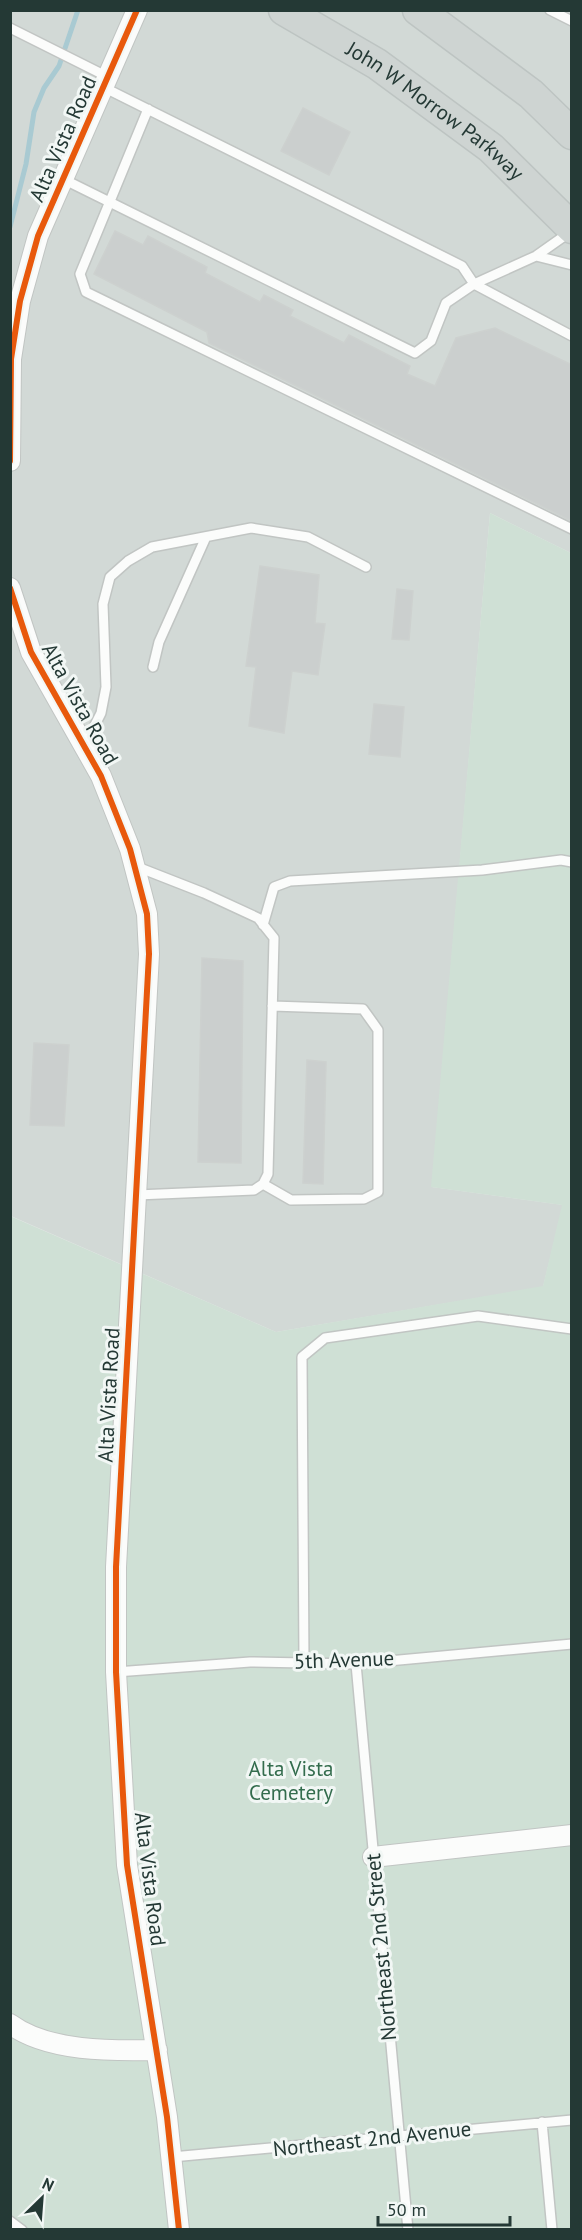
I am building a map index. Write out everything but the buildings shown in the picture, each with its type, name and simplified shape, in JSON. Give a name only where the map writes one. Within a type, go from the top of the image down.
[{"type":"main road","name":"John W Morrow Parkway","points":[[284,10],[377,64],[491,148],[572,229]]},
{"type":"main road","points":[[421,11],[531,94],[572,134]]},
{"type":"street","name":"Alta Vista Road","points":[[10,461],[11,359],[15,298],[38,236],[137,10]]},
{"type":"street","name":"Alta Vista Road","points":[[10,588],[31,652],[101,776],[135,866],[147,914],[149,954],[116,1567],[116,1672],[127,1865],[157,2050],[172,2157],[179,2229]]},
{"type":"street","points":[[373,1857],[572,1835]]},
{"type":"street","points":[[10,2024],[17,2029],[59,2043],[108,2051],[157,2050]]},
{"type":"lane","points":[[550,10],[572,21]]},
{"type":"lane","points":[[10,28],[148,109],[462,266],[474,284],[572,336]]},
{"type":"lane","points":[[148,109],[80,274],[86,292],[572,530]]},
{"type":"lane","points":[[63,179],[416,353],[431,341],[446,303],[474,284],[536,256],[572,229]]},
{"type":"lane","points":[[536,256],[572,265]]},
{"type":"lane","points":[[84,747],[101,713],[106,687],[103,604],[110,577],[128,561],[152,547],[251,528],[308,537],[366,567]]},
{"type":"lane","points":[[153,668],[159,642],[206,537]]},
{"type":"lane","points":[[263,925],[274,887],[290,881],[482,870],[561,860],[572,862]]},
{"type":"lane","points":[[135,866],[204,893],[258,918],[274,938],[268,1174],[263,1184],[254,1190],[137,1195]]},
{"type":"lane","points":[[263,1184],[291,1200],[364,1199],[378,1192],[378,1030],[363,1009],[272,1006]]},
{"type":"lane","points":[[304,1662],[302,1358],[326,1338],[478,1316],[572,1329]]},
{"type":"lane","name":"5th Avenue","points":[[116,1672],[250,1662],[356,1664],[572,1644]]},
{"type":"lane","name":"Northeast 2nd Street","points":[[356,1664],[408,2229]]},
{"type":"lane","name":"Northeast 2nd Avenue","points":[[172,2157],[572,2120]]},
{"type":"lane","points":[[542,2122],[552,2229]]},
{"type":"lane","points":[[10,2221],[22,2229]]},
{"type":"shaded area","points":[[11,11],[571,11],[571,553],[490,513],[432,1187],[563,1205],[543,1287],[276,1332],[11,1216]]},
{"type":"green space","name":"Alta Vista Cemetery","points":[[490,513],[571,553],[571,2229],[11,2229],[10,1216],[276,1332],[543,1286],[562,1205],[431,1187]]},
{"type":"waterway","points":[[10,227],[26,164],[34,112],[44,88],[59,66],[78,10]]},
{"type":"cycle path","points":[[10,461],[11,359],[20,301],[38,236],[137,10]]},
{"type":"cycle path","points":[[10,588],[31,652],[101,776],[130,849],[147,914],[149,954],[116,1567],[116,1672],[127,1865],[167,2117],[179,2230]]}]
